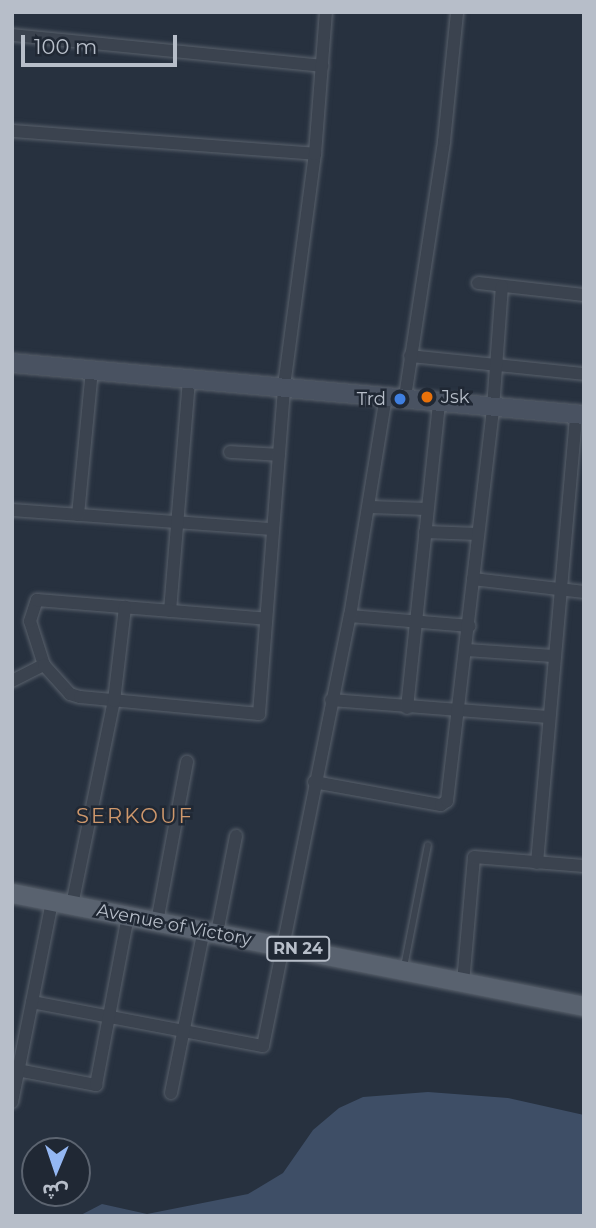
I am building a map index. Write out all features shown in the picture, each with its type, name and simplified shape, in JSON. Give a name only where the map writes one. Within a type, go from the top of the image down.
[{"type":"main road","points":[[12,363],[580,415]]},
{"type":"main road","name":"Avenue of Victory","points":[[12,893],[584,1006]]},
{"type":"street","points":[[266,620],[37,600],[30,621],[44,665],[69,694],[114,701],[259,714],[284,386],[315,154],[326,12]]},
{"type":"street","points":[[405,397],[444,141],[457,12]]},
{"type":"street","points":[[12,35],[322,66]]},
{"type":"street","points":[[12,131],[315,154]]},
{"type":"street","points":[[478,283],[584,295]]},
{"type":"street","points":[[314,782],[445,804],[470,626],[493,408],[502,286]]},
{"type":"street","points":[[410,356],[496,368],[584,374]]},
{"type":"street","points":[[78,516],[92,369]]},
{"type":"street","points":[[170,611],[189,378]]},
{"type":"street","points":[[32,1002],[263,1046],[314,782],[350,616],[370,507],[386,396]]},
{"type":"street","points":[[407,708],[439,402]]},
{"type":"street","points":[[537,863],[559,590],[580,415]]},
{"type":"street","points":[[230,452],[278,455]]},
{"type":"street","points":[[370,507],[427,509]]},
{"type":"street","points":[[12,510],[177,524],[272,528]]},
{"type":"street","points":[[425,532],[478,534]]},
{"type":"street","points":[[473,579],[584,592]]},
{"type":"street","points":[[72,905],[114,701],[125,607]]},
{"type":"street","points":[[350,616],[470,626]]},
{"type":"street","points":[[467,650],[553,656]]},
{"type":"street","points":[[12,681],[44,665]]},
{"type":"street","points":[[331,700],[548,717]]},
{"type":"street","points":[[157,922],[187,762]]},
{"type":"street","points":[[171,1093],[236,836]]},
{"type":"street","points":[[463,983],[474,857],[584,866]]},
{"type":"street","points":[[12,1102],[15,1070],[52,901]]},
{"type":"street","points":[[15,1070],[96,1085],[128,916]]},
{"type":"lane","points":[[403,971],[428,845]]},
{"type":"water","points":[[428,1092],[508,1098],[584,1115],[584,1216],[79,1216],[102,1204],[147,1214],[248,1194],[283,1173],[313,1130],[339,1108],[363,1097]]},
{"type":"place","name":"Jsk","points":[[427,397]]},
{"type":"place","name":"Trd","points":[[400,399]]},
{"type":"district","name":"SERKOUF","points":[[135,816]]}]
